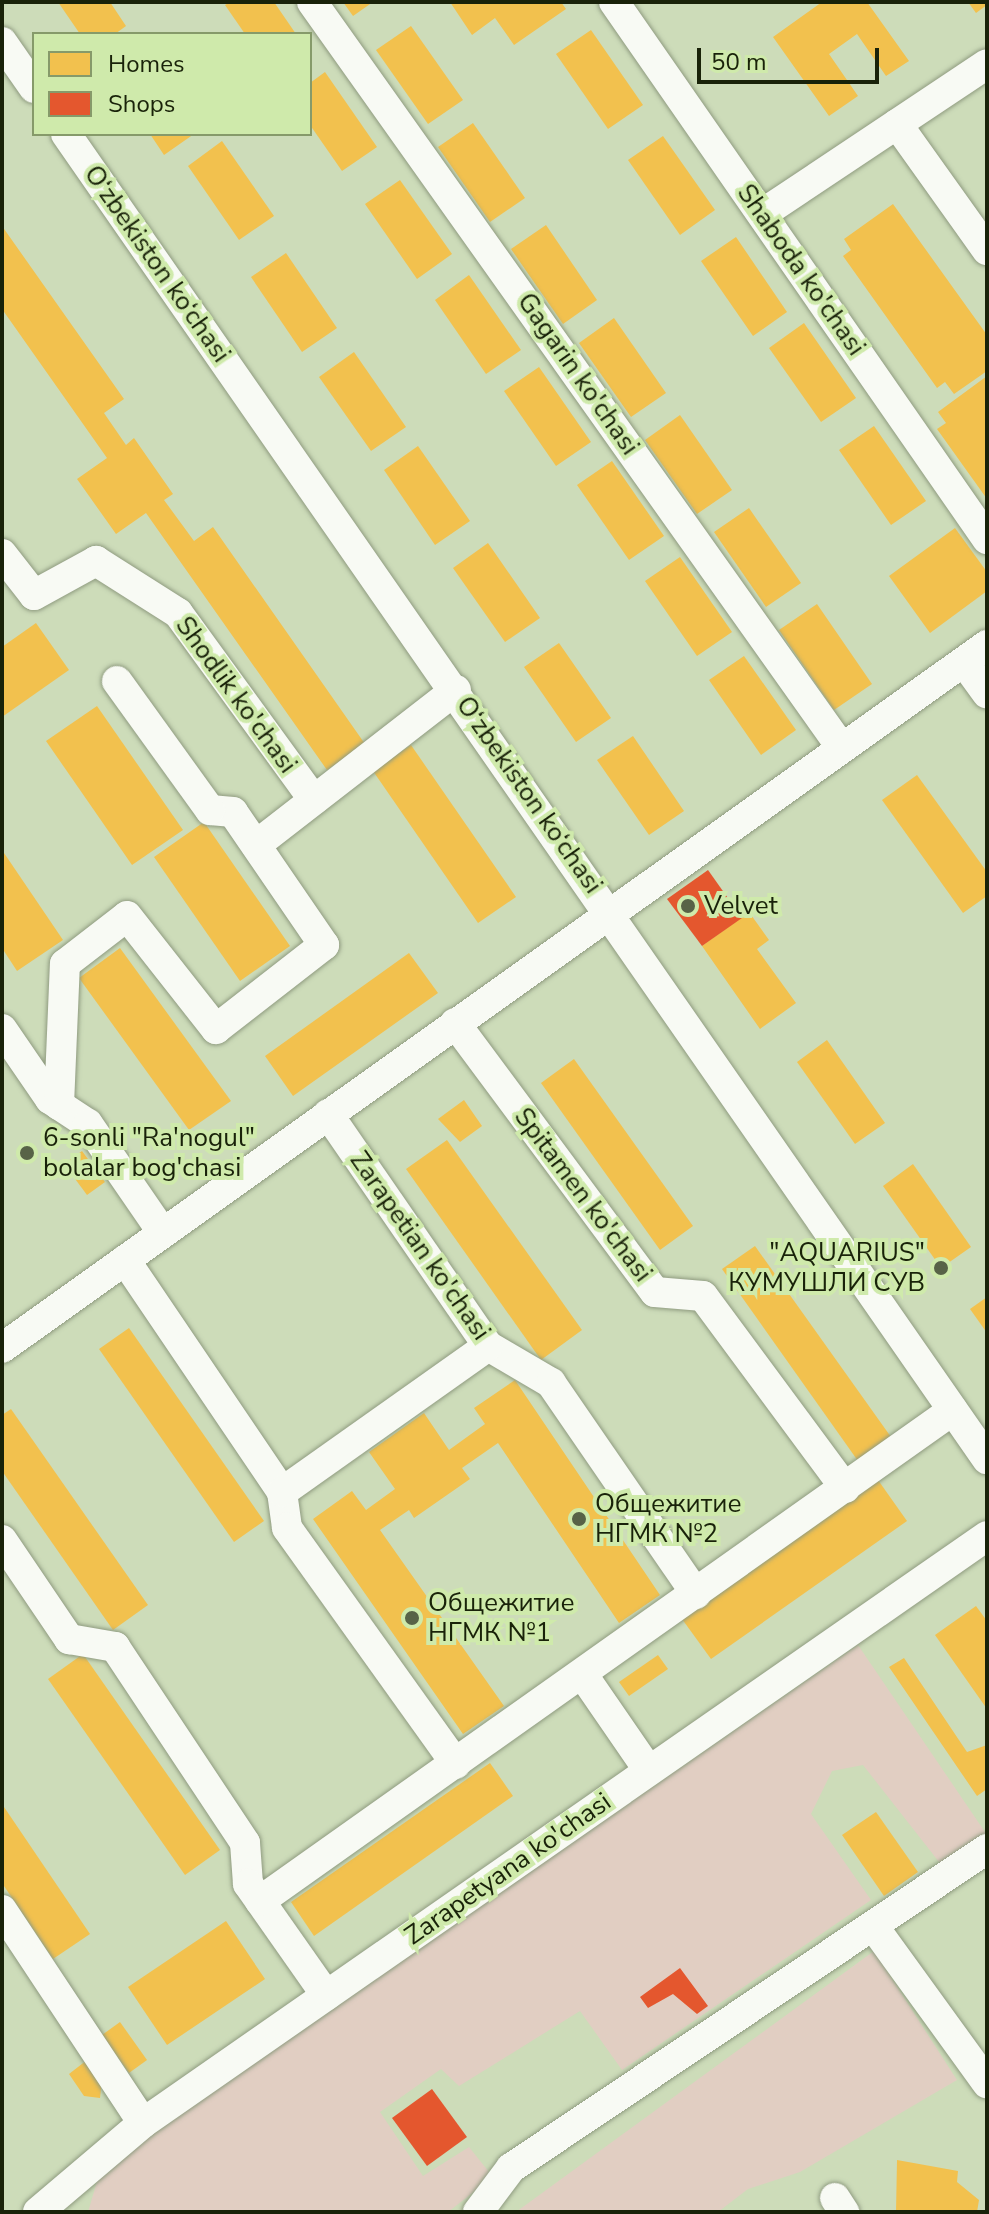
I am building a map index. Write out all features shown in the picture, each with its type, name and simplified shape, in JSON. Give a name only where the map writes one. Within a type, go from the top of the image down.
[{"type":"street","name":"Gagarin ko'chasi","points":[[312,2],[841,747]]},
{"type":"street","name":"Shaboda ko'chasi","points":[[614,2],[987,539]]},
{"type":"street","points":[[2,42],[32,85]]},
{"type":"street","points":[[762,214],[987,64]]},
{"type":"street","points":[[897,124],[987,250]]},
{"type":"street","name":"O‘zbekiston ko‘chasi","points":[[67,136],[610,911],[987,1459]]},
{"type":"street","name":"Shodlik ko'chasi","points":[[2,554],[34,595],[96,561],[178,613],[314,800]]},
{"type":"street","points":[[2,1348],[610,911],[975,654],[987,694]]},
{"type":"street","points":[[59,1105],[65,964],[127,916],[216,1029],[324,945],[233,812],[210,810],[117,681]]},
{"type":"street","points":[[256,845],[456,690]]},
{"type":"street","name":"Spitamen ko'chasi","points":[[455,1023],[655,1292],[703,1296],[845,1488]]},
{"type":"street","points":[[2,1029],[59,1105],[88,1124],[163,1233]]},
{"type":"street","name":"Zarapetian ko'chasi","points":[[328,1114],[488,1346],[551,1383],[696,1594]]},
{"type":"street","points":[[125,1260],[282,1492],[287,1528],[456,1764]]},
{"type":"street","points":[[282,1492],[488,1346]]},
{"type":"street","points":[[260,1901],[953,1410]]},
{"type":"street","name":"Zarapetyana ko'chasi","points":[[38,2212],[143,2123],[987,1536]]},
{"type":"street","points":[[2,1540],[69,1639],[115,1647],[245,1843],[248,1884],[326,1995]]},
{"type":"street","points":[[583,1675],[649,1771]]},
{"type":"street","points":[[478,2212],[511,2168],[987,1849]]},
{"type":"street","points":[[2,1910],[143,2123]]},
{"type":"street","points":[[874,1927],[987,2083]]},
{"type":"shaded area","points":[[858,1645],[987,1835],[943,1867],[863,1765],[832,1771],[811,1814],[871,1900],[622,2070],[580,2011],[459,2086],[441,2069],[380,2112],[423,2176],[469,2147],[493,2177],[448,2212],[88,2212],[101,2168]]},
{"type":"shaded area","points":[[874,1951],[957,2080],[800,2172],[748,2189],[718,2212],[516,2212]]},
{"type":"building: Homes","points":[[58,2],[110,2],[126,26],[118,32],[79,32]]},
{"type":"building: Homes","points":[[230,2],[274,2],[295,32],[244,32],[225,5]]},
{"type":"building: Homes","points":[[343,2],[373,2],[353,16]]},
{"type":"building: Homes","points":[[450,2],[561,2],[566,9],[514,45],[495,18],[472,35]]},
{"type":"building: Homes","points":[[822,2],[867,2],[909,61],[886,76],[857,34],[829,54],[858,96],[829,116],[773,37]]},
{"type":"building: Homes","points":[[968,2],[987,2],[987,5],[976,13]]},
{"type":"building: Homes","points":[[411,26],[463,100],[428,124],[376,50]]},
{"type":"building: Homes","points":[[591,30],[643,105],[608,129],[556,54]]},
{"type":"building: Homes","points":[[325,72],[377,147],[342,171],[312,128],[312,82]]},
{"type":"building: Homes","points":[[473,123],[525,198],[490,222],[438,147]]},
{"type":"building: Homes","points":[[151,136],[191,136],[164,155]]},
{"type":"building: Homes","points":[[663,136],[715,210],[680,235],[628,160]]},
{"type":"building: Homes","points":[[222,141],[274,216],[239,240],[188,166]]},
{"type":"building: Homes","points":[[400,180],[452,254],[417,279],[365,204]]},
{"type":"building: Homes","points":[[893,204],[987,335],[987,371],[954,394],[945,382],[937,388],[843,256],[851,250],[844,239]]},
{"type":"building: Homes","points":[[546,225],[597,300],[563,324],[511,249]]},
{"type":"building: Homes","points":[[2,226],[124,399],[104,413],[126,445],[134,438],[173,494],[164,500],[194,541],[213,527],[365,744],[327,770],[146,513],[116,534],[77,479],[107,458],[2,309]]},
{"type":"building: Homes","points":[[736,237],[787,312],[753,336],[701,261]]},
{"type":"building: Homes","points":[[286,253],[337,328],[302,352],[251,277]]},
{"type":"building: Homes","points":[[469,275],[521,350],[486,374],[435,300]]},
{"type":"building: Homes","points":[[614,318],[666,393],[631,417],[579,343]]},
{"type":"building: Homes","points":[[804,323],[856,398],[821,422],[769,348]]},
{"type":"building: Homes","points":[[354,352],[406,427],[371,451],[319,377]]},
{"type":"building: Homes","points":[[539,367],[591,442],[556,466],[504,391]]},
{"type":"building: Homes","points":[[987,376],[987,499],[937,429],[946,423],[938,412]]},
{"type":"building: Homes","points":[[680,415],[732,490],[697,514],[645,440]]},
{"type":"building: Homes","points":[[874,426],[926,501],[891,525],[839,450]]},
{"type":"building: Homes","points":[[418,446],[470,521],[435,545],[384,470]]},
{"type":"building: Homes","points":[[612,461],[664,536],[629,560],[577,485]]},
{"type":"building: Homes","points":[[749,508],[801,583],[766,607],[714,532]]},
{"type":"building: Homes","points":[[955,528],[987,572],[987,591],[930,633],[889,576]]},
{"type":"building: Homes","points":[[488,543],[540,618],[505,642],[453,568]]},
{"type":"building: Homes","points":[[680,557],[732,632],[697,656],[645,581]]},
{"type":"building: Homes","points":[[817,604],[872,684],[834,710],[779,630]]},
{"type":"building: Homes","points":[[36,623],[69,670],[2,717],[2,647]]},
{"type":"building: Homes","points":[[559,643],[611,718],[576,742],[524,667]]},
{"type":"building: Homes","points":[[744,656],[796,730],[761,755],[709,680]]},
{"type":"building: Homes","points":[[97,706],[183,830],[132,865],[46,741]]},
{"type":"building: Homes","points":[[633,736],[684,811],[649,835],[597,760]]},
{"type":"building: Homes","points":[[411,745],[516,897],[478,923],[373,771]]},
{"type":"building: Homes","points":[[917,775],[987,872],[987,896],[963,913],[882,800]]},
{"type":"building: Homes","points":[[204,822],[290,946],[240,981],[154,857]]},
{"type":"building: Homes","points":[[2,850],[63,940],[17,971],[2,948]]},
{"type":"building: Homes","points":[[749,912],[769,940],[757,949],[796,1003],[760,1029],[702,946]]},
{"type":"building: Homes","points":[[120,948],[231,1101],[189,1130],[79,978]]},
{"type":"building: Homes","points":[[409,953],[438,993],[293,1096],[265,1056]]},
{"type":"building: Homes","points":[[827,1040],[885,1123],[855,1144],[797,1062]]},
{"type":"building: Homes","points":[[574,1059],[693,1226],[660,1250],[541,1083]]},
{"type":"building: Homes","points":[[464,1100],[482,1126],[460,1142],[438,1119]]},
{"type":"building: Homes","points":[[447,1140],[582,1330],[541,1360],[406,1169]]},
{"type":"building: Homes","points":[[82,1151],[105,1182],[87,1195],[64,1164]]},
{"type":"building: Homes","points":[[913,1164],[971,1247],[941,1268],[883,1186]]},
{"type":"building: Homes","points":[[755,1246],[891,1437],[858,1461],[722,1269]]},
{"type":"building: Homes","points":[[987,1297],[987,1333],[970,1309]]},
{"type":"building: Homes","points":[[129,1328],[264,1521],[234,1542],[99,1349]]},
{"type":"building: Homes","points":[[515,1380],[660,1595],[619,1623],[498,1443],[462,1468],[470,1479],[414,1518],[409,1510],[380,1530],[504,1706],[463,1734],[313,1519],[352,1491],[366,1510],[395,1489],[369,1452],[424,1413],[449,1450],[485,1424],[474,1408]]},
{"type":"building: Homes","points":[[11,1409],[148,1605],[113,1630],[2,1471],[2,1415]]},
{"type":"building: Homes","points":[[878,1480],[907,1521],[711,1659],[682,1619]]},
{"type":"building: Homes","points":[[976,1606],[987,1621],[987,1709],[935,1635]]},
{"type":"building: Homes","points":[[83,1654],[220,1850],[185,1875],[48,1679]]},
{"type":"building: Homes","points":[[658,1655],[668,1669],[629,1696],[619,1682]]},
{"type":"building: Homes","points":[[904,1658],[967,1752],[987,1745],[987,1789],[977,1796],[889,1667]]},
{"type":"building: Homes","points":[[490,1763],[513,1796],[314,1936],[291,1902]]},
{"type":"building: Homes","points":[[2,1804],[90,1934],[53,1959],[2,1883]]},
{"type":"building: Homes","points":[[876,1812],[918,1872],[884,1896],[842,1835]]},
{"type":"building: Homes","points":[[226,1921],[265,1979],[167,2045],[128,1987]]},
{"type":"building: Homes","points":[[120,2022],[147,2060],[129,2073],[102,2035]]},
{"type":"building: Homes","points":[[87,2060],[102,2080],[100,2098],[84,2096],[69,2074]]},
{"type":"building: Homes","points":[[897,2160],[958,2171],[957,2182],[979,2200],[977,2212],[896,2212]]},
{"type":"building: Shops","points":[[708,870],[742,918],[702,946],[667,899]]},
{"type":"building: Shops","points":[[680,1968],[708,2006],[697,2014],[673,1994],[648,2008],[640,1997]]},
{"type":"building: Shops","points":[[432,2089],[467,2137],[427,2166],[392,2118]]},
{"type":"place","name":"Velvet","points":[[688,906]]},
{"type":"place","name":"6-sonli \"Ra'nogul\" bolalar bog'chasi","points":[[27,1153]]},
{"type":"place","name":"\"AQUARIUS\" КУМУШЛИ СУВ","points":[[941,1268]]},
{"type":"place","name":"Общежитие НГМК №2","points":[[579,1519]]},
{"type":"place","name":"Общежитие НГМК №1","points":[[412,1618]]}]
